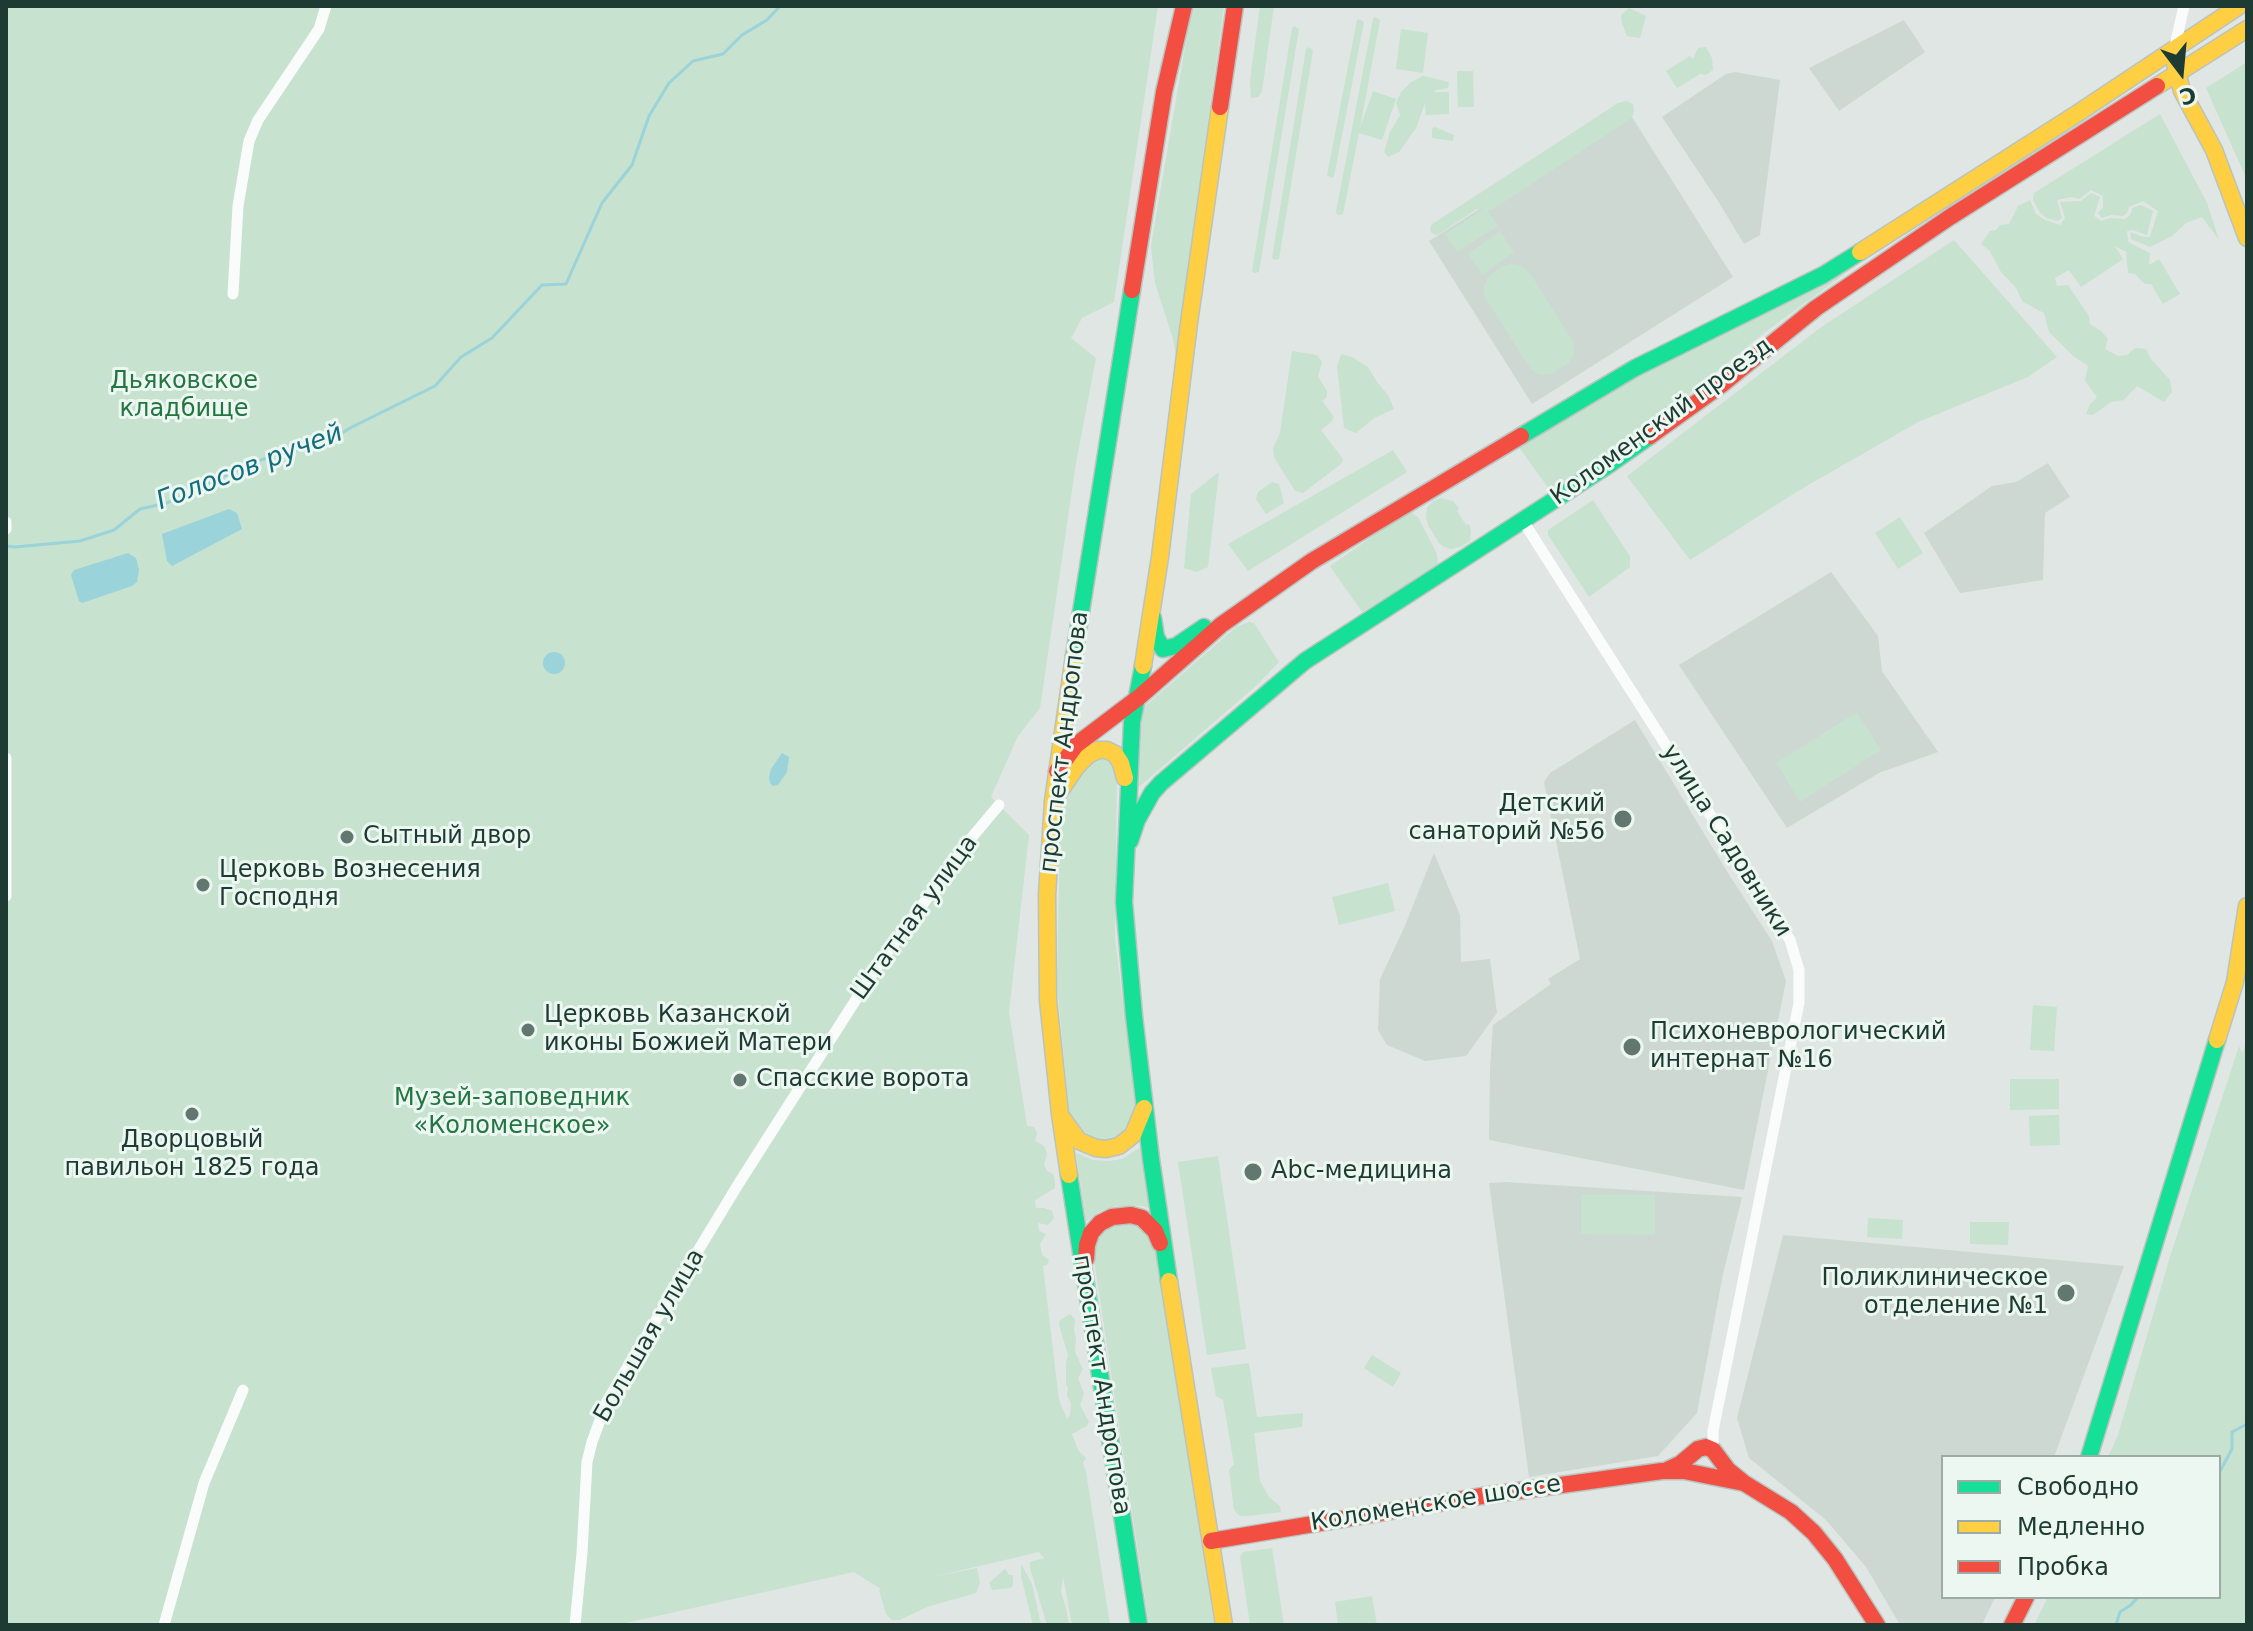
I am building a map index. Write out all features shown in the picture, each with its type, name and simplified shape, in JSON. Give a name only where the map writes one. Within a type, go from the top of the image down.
[{"type":"main road","name":"проспект Андропова","points":[[1139,1625],[1060,1114],[1048,988],[1047,895],[1057,771],[1164,92],[1184,6]]},
{"type":"main road","points":[[1224,1625],[1151,1159],[1124,902],[1132,722],[1152,611],[1189,323],[1235,6]]},
{"type":"main road","name":"Коломенский проезд","points":[[1057,771],[1076,745],[1138,698],[1237,613],[1312,561],[1635,368],[1823,275],[2239,6]]},
{"type":"main road","name":"Коломенский проезд","points":[[1125,860],[1137,820],[1152,793],[1305,661],[1610,464],[1721,385],[1816,308],[1950,217],[2247,29]]},
{"type":"main road","points":[[2174,50],[2182,91],[2214,150],[2247,238]]},
{"type":"main road","points":[[1152,611],[1156,637],[1163,649],[1176,646],[1226,612],[1237,613]]},
{"type":"main road","points":[[1053,801],[1077,766],[1098,750],[1111,751],[1119,759],[1127,788]]},
{"type":"main road","points":[[2090,1455],[2235,982],[2247,906]]},
{"type":"main road","points":[[1060,1114],[1079,1141],[1096,1148],[1110,1148],[1123,1143],[1135,1132],[1146,1103]]},
{"type":"main road","points":[[1084,1277],[1088,1238],[1100,1223],[1112,1217],[1131,1215],[1147,1222],[1155,1231],[1165,1256]]},
{"type":"main road","points":[[1744,1483],[1704,1475],[1691,1464],[1696,1451],[1706,1447],[1717,1454],[1728,1470],[1791,1512],[1817,1536],[1877,1625]]},
{"type":"main road","name":"Коломенское шоссе","points":[[1662,1471],[1680,1464],[1696,1451]]},
{"type":"main road","name":"улица Садовники","points":[[1704,1475],[1719,1468],[1717,1454]]},
{"type":"main road","name":"Коломенское шоссе","points":[[1211,1541],[1482,1496],[1662,1471],[1704,1475]]},
{"type":"main road","points":[[2012,1625],[2025,1599]]},
{"type":"street","points":[[233,294],[238,206],[249,141],[258,120],[319,29],[326,6]]},
{"type":"street","points":[[2174,50],[2184,6]]},
{"type":"street","points":[[1867,247],[1879,265]]},
{"type":"street","name":"улица Садовники","points":[[1523,521],[1790,940],[1799,970],[1799,1003],[1713,1431],[1713,1446],[1717,1454]]},
{"type":"street","points":[[6,522],[6,529]]},
{"type":"street","points":[[6,758],[6,896]]},
{"type":"street","name":"Штатная улица","points":[[783,1115],[878,965],[999,805]]},
{"type":"street","name":"Большая улица","points":[[575,1625],[587,1462],[607,1401],[783,1115]]},
{"type":"street","points":[[164,1625],[204,1483],[243,1390]]},
{"type":"street","name":"улица Садовники","points":[[1696,1451],[1713,1431]]},
{"type":"shaded area","points":[[1904,20],[1925,52],[1839,111],[1809,68]]},
{"type":"shaded area","points":[[1735,72],[1780,80],[1760,235],[1744,244],[1662,117],[1726,74]]},
{"type":"shaded area","points":[[1630,114],[1733,277],[1532,404],[1429,241]]},
{"type":"shaded area","points":[[2048,463],[2070,497],[2045,513],[2043,580],[1960,593],[1924,533],[1992,486],[2016,482]]},
{"type":"shaded area","points":[[1831,572],[1878,636],[1882,671],[1938,752],[1879,773],[1787,828],[1679,665]]},
{"type":"shaded area","name":"Психоневрологический интернат №16","points":[[1635,720],[1772,941],[1786,981],[1744,1190],[1489,1140],[1493,1025],[1551,984],[1548,979],[1580,959],[1544,782],[1550,773]]},
{"type":"shaded area","points":[[1434,853],[1460,915],[1461,962],[1490,959],[1497,1013],[1466,1056],[1425,1061],[1387,1045],[1378,1030],[1380,979]]},
{"type":"shaded area","points":[[1489,1183],[1742,1197],[1723,1274],[1697,1413],[1658,1456],[1529,1477]]},
{"type":"shaded area","points":[[1783,1235],[2124,1266],[2055,1455],[1941,1455],[1941,1599],[1994,1599],[1982,1625],[1900,1625],[1866,1567],[1826,1520],[1749,1458],[1737,1418]]},
{"type":"green space","name":"Музей-заповедник «Коломенское»","points":[[6,6],[1158,6],[1114,302],[1082,318],[1071,338],[1096,358],[1076,463],[1040,708],[1018,736],[991,797],[1029,835],[1009,1012],[1027,1126],[1034,1127],[1037,1133],[1035,1141],[1044,1146],[1047,1154],[1044,1165],[1055,1181],[1055,1188],[1035,1200],[1036,1208],[1052,1211],[1054,1218],[1048,1225],[1038,1223],[1039,1231],[1046,1234],[1040,1244],[1042,1255],[1049,1260],[1043,1266],[1059,1400],[1067,1419],[1071,1403],[1066,1384],[1068,1355],[1059,1325],[1060,1320],[1070,1314],[1075,1319],[1075,1352],[1083,1369],[1078,1378],[1084,1394],[1080,1405],[1089,1422],[1072,1434],[1078,1450],[1086,1458],[1083,1463],[1110,1625],[1072,1625],[1063,1576],[1061,1592],[1069,1625],[1047,1625],[1030,1568],[1030,1562],[1044,1558],[1039,1552],[928,1578],[977,1568],[980,1583],[976,1593],[927,1607],[900,1620],[892,1620],[886,1614],[881,1589],[854,1572],[617,1625],[6,1625]]},
{"type":"green space","points":[[1192,6],[1224,6],[1176,358],[1155,283],[1151,246]]},
{"type":"green space","points":[[1260,6],[1274,6],[1262,91],[1258,97],[1251,98],[1250,80]]},
{"type":"green space","points":[[1629,8],[1646,16],[1640,38],[1627,36],[1622,23],[1621,15]]},
{"type":"green space","points":[[1375,17],[1380,20],[1360,128],[1373,91],[1396,99],[1382,140],[1359,133],[1343,214],[1338,215],[1336,212]]},
{"type":"green space","points":[[1359,19],[1364,22],[1332,178],[1327,175]]},
{"type":"green space","points":[[1294,26],[1299,29],[1259,272],[1254,273],[1252,271]]},
{"type":"green space","points":[[1401,29],[1428,33],[1423,73],[1396,69]]},
{"type":"green space","points":[[1308,47],[1313,50],[1279,259],[1274,260],[1272,258]]},
{"type":"green space","points":[[1706,47],[1712,58],[1713,70],[1677,88],[1666,71],[1690,56],[1693,59],[1698,48]]},
{"type":"green space","points":[[2247,62],[2247,180],[2206,88]]},
{"type":"green space","points":[[1457,71],[1473,71],[1474,107],[1458,107]]},
{"type":"green space","points":[[1423,76],[1449,82],[1448,88],[1434,92],[1449,92],[1449,114],[1426,115],[1425,103],[1416,128],[1399,152],[1388,157],[1384,152],[1390,132],[1400,115],[1396,103],[1411,82]]},
{"type":"green space","points":[[1626,101],[1633,104],[1632,118],[1488,210],[1498,226],[1457,252],[1445,234],[1483,209],[1477,209],[1439,234],[1430,231],[1431,225],[1618,103]]},
{"type":"green space","points":[[2160,114],[2207,203],[2219,240],[2202,217],[2186,223],[2172,236],[2150,247],[2131,239],[2130,232],[2150,237],[2158,211],[2143,201],[2129,207],[2123,216],[2102,218],[2098,213],[2103,207],[2103,196],[2091,190],[2079,199],[2057,200],[2062,218],[2058,221],[2046,218],[2039,211],[2033,200],[2034,193]]},
{"type":"green space","points":[[1432,128],[1454,135],[1453,141],[1432,138]]},
{"type":"green space","points":[[2091,193],[2100,197],[2094,216],[2102,221],[2125,219],[2132,208],[2141,205],[2153,211],[2147,235],[2127,231],[2128,242],[2150,253],[2149,265],[2159,259],[2180,294],[2163,304],[2151,284],[2145,284],[2135,274],[2128,273],[2126,252],[2115,246],[2123,259],[2081,287],[2069,270],[2055,278],[2057,286],[2068,285],[2089,316],[2090,324],[2108,339],[2105,349],[2118,356],[2127,355],[2135,348],[2146,349],[2170,380],[2172,392],[2164,402],[2137,386],[2124,400],[2111,402],[2093,415],[2086,414],[2097,397],[2085,381],[2088,366],[2049,332],[2044,313],[2023,302],[1989,250],[1981,244],[1990,231],[2009,224],[2018,206],[2030,200],[2036,214],[2060,225],[2065,218],[2060,202],[2081,201]]},
{"type":"green space","points":[[1500,231],[1514,252],[1482,275],[1468,254]]},
{"type":"green space","points":[[1954,240],[2057,357],[2028,377],[1918,422],[1798,491],[1690,560],[1627,476],[1820,328]]},
{"type":"green space","points":[[1867,253],[1869,256],[1764,333],[1645,430],[1552,493],[1518,446],[1646,372]]},
{"type":"green space","points":[[1511,264],[1522,266],[1530,273],[1574,343],[1574,354],[1569,363],[1552,374],[1541,375],[1531,370],[1484,296],[1484,286],[1489,276]]},
{"type":"green space","points":[[1292,351],[1317,355],[1322,362],[1318,376],[1327,397],[1322,401],[1334,417],[1321,430],[1343,459],[1341,464],[1303,493],[1295,491],[1274,457],[1273,448],[1280,433]]},
{"type":"green space","points":[[1341,354],[1368,367],[1394,409],[1374,418],[1356,433],[1344,428],[1337,367]]},
{"type":"green space","points":[[1393,450],[1407,472],[1248,571],[1228,544]]},
{"type":"green space","points":[[1219,472],[1208,567],[1197,572],[1184,568],[1191,494]]},
{"type":"green space","points":[[1272,482],[1279,484],[1284,503],[1266,514],[1256,499],[1258,492]]},
{"type":"green space","points":[[1440,498],[1453,501],[1466,525],[1469,524],[1470,541],[1460,547],[1450,549],[1443,546],[1428,525],[1427,508]]},
{"type":"green space","points":[[1593,500],[1630,556],[1630,567],[1589,597],[1548,535],[1548,530]]},
{"type":"green space","points":[[1409,511],[1418,517],[1437,554],[1438,567],[1362,612],[1330,566]]},
{"type":"green space","points":[[1900,517],[1923,553],[1898,569],[1875,533]]},
{"type":"green space","points":[[1254,623],[1279,662],[1257,685],[1139,787],[1142,709],[1236,627]]},
{"type":"green space","points":[[1857,712],[1881,750],[1800,802],[1776,763]]},
{"type":"green space","points":[[1109,756],[1117,777],[1115,939],[1137,1112],[1136,1120],[1118,1140],[1105,1143],[1082,1137],[1070,1122],[1057,983],[1063,807],[1075,779],[1089,761]]},
{"type":"green space","points":[[1388,883],[1395,911],[1339,925],[1332,897]]},
{"type":"green space","points":[[2033,1005],[2057,1007],[2054,1051],[2030,1050]]},
{"type":"green space","points":[[2247,1040],[2247,1620],[2244,1625],[2034,1625],[2047,1599],[2221,1599],[2221,1455],[2109,1455],[2118,1435],[2169,1260],[2239,1046],[2242,1054]]},
{"type":"green space","points":[[2010,1079],[2059,1079],[2059,1109],[2010,1110]]},
{"type":"green space","points":[[2059,1115],[2060,1145],[2030,1146],[2029,1116]]},
{"type":"green space","points":[[1144,1145],[1152,1210],[1143,1206],[1115,1206],[1098,1212],[1086,1222],[1076,1153],[1093,1160],[1109,1161],[1122,1159]]},
{"type":"green space","points":[[1218,1156],[1246,1349],[1207,1355],[1178,1162]]},
{"type":"green space","points":[[1581,1195],[1655,1195],[1655,1235],[1581,1234]]},
{"type":"green space","points":[[1868,1218],[1903,1220],[1902,1239],[1867,1237]]},
{"type":"green space","points":[[1970,1222],[2009,1222],[2008,1245],[1970,1244]]},
{"type":"green space","points":[[1111,1223],[1137,1223],[1155,1243],[1214,1625],[1149,1625],[1093,1253],[1097,1237]]},
{"type":"green space","points":[[1372,1355],[1401,1373],[1393,1387],[1364,1368]]},
{"type":"green space","points":[[1249,1363],[1257,1417],[1303,1413],[1302,1427],[1254,1433],[1260,1481],[1269,1497],[1280,1506],[1281,1512],[1240,1516],[1234,1510],[1229,1470],[1234,1464],[1223,1400],[1216,1396],[1211,1368]]},
{"type":"green space","points":[[1272,1548],[1284,1625],[1250,1625],[1240,1557],[1243,1552]]},
{"type":"green space","points":[[1021,1564],[1032,1584],[1041,1625],[1033,1625]]},
{"type":"green space","points":[[1005,1569],[1013,1575],[1013,1585],[1011,1588],[992,1590],[989,1583]]},
{"type":"green space","points":[[1372,1596],[1377,1625],[1338,1625],[1335,1602]]},
{"type":"water","points":[[229,509],[237,513],[242,529],[172,566],[167,561],[162,534]]},
{"type":"water","points":[[128,553],[136,558],[139,570],[137,582],[82,603],[79,601],[71,575],[74,570]]},
{"type":"water","points":[[554,652],[562,655],[565,663],[562,671],[554,674],[546,671],[543,663],[546,655]]},
{"type":"water","points":[[782,753],[789,757],[787,772],[778,785],[773,786],[769,777],[771,769]]},
{"type":"waterway","name":"Голосов ручей","points":[[6,546],[80,541],[114,530],[140,509],[167,503],[283,452],[318,447],[435,386],[461,357],[492,338],[542,285],[566,284],[602,203],[632,165],[649,116],[669,83],[693,61],[723,54],[780,6]]},
{"type":"waterway","points":[[2221,1469],[2232,1449],[2232,1432],[2247,1424]]},
{"type":"waterway","points":[[2116,1625],[2120,1612],[2136,1599]]},
{"type":"traffic: fast","points":[[1521,436],[1635,368],[1823,275],[1860,252]]},
{"type":"traffic: fast","points":[[1074,656],[1132,290]]},
{"type":"traffic: fast","points":[[1130,841],[1137,820],[1161,783],[1305,661],[1650,436]]},
{"type":"traffic: fast","points":[[1153,618],[1156,637],[1163,649],[1176,646],[1204,627]]},
{"type":"traffic: fast","points":[[1143,666],[1132,722],[1124,902],[1134,1016],[1169,1281]]},
{"type":"traffic: fast","points":[[2090,1455],[2217,1040]]},
{"type":"traffic: fast","points":[[1069,1175],[1139,1625]]},
{"type":"traffic: slow","points":[[1860,252],[2239,6]]},
{"type":"traffic: slow","points":[[2157,86],[2247,29]]},
{"type":"traffic: slow","points":[[2175,64],[2182,91],[2214,150],[2247,238]]},
{"type":"traffic: slow","points":[[1143,666],[1220,107]]},
{"type":"traffic: slow","points":[[1069,1175],[1048,1000],[1047,895],[1053,801],[1074,656]]},
{"type":"traffic: slow","points":[[1055,798],[1077,766],[1098,750],[1115,754],[1125,778]]},
{"type":"traffic: slow","points":[[2217,1040],[2235,982],[2247,906]]},
{"type":"traffic: slow","points":[[1060,1115],[1079,1141],[1106,1149],[1119,1146],[1133,1135],[1144,1108]]},
{"type":"traffic: slow","points":[[1169,1281],[1224,1625]]},
{"type":"traffic: jam","points":[[1132,290],[1164,92],[1184,6]]},
{"type":"traffic: jam","points":[[1220,107],[1235,6]]},
{"type":"traffic: jam","points":[[1650,436],[1721,385],[1816,308],[1950,217],[2157,86]]},
{"type":"traffic: jam","points":[[1057,771],[1076,745],[1138,698],[1221,625],[1312,561],[1521,436]]},
{"type":"traffic: jam","points":[[1086,1259],[1091,1233],[1100,1223],[1112,1217],[1131,1215],[1142,1218],[1155,1231],[1160,1243]]},
{"type":"traffic: jam","points":[[1667,1470],[1698,1449],[1706,1447],[1713,1450],[1728,1470],[1791,1512],[1814,1533],[1835,1559],[1877,1625]]},
{"type":"traffic: jam","points":[[1211,1541],[1482,1496],[1662,1471],[1684,1471],[1744,1483]]},
{"type":"traffic: jam","points":[[2012,1625],[2025,1599]]},
{"type":"place","name":"Детский санаторий №56","points":[[1623,819]]},
{"type":"place","name":"Сытный двор","points":[[347,837]]},
{"type":"place","name":"Церковь Вознесения Господня","points":[[203,885]]},
{"type":"place","name":"Церковь Казанской иконы Божией Матери","points":[[528,1030]]},
{"type":"place","name":"Психоневрологический интернат №16","points":[[1632,1047]]},
{"type":"place","name":"Спасские ворота","points":[[740,1080]]},
{"type":"place","name":"Дворцовый павильон 1825 года","points":[[192,1114]]},
{"type":"place","name":"Abc-медицина","points":[[1253,1172]]},
{"type":"place","name":"Поликлиническое отделение №1","points":[[2066,1293]]},
{"type":"park label","name":"Дьяковское кладбище","points":[[184,396]]}]
